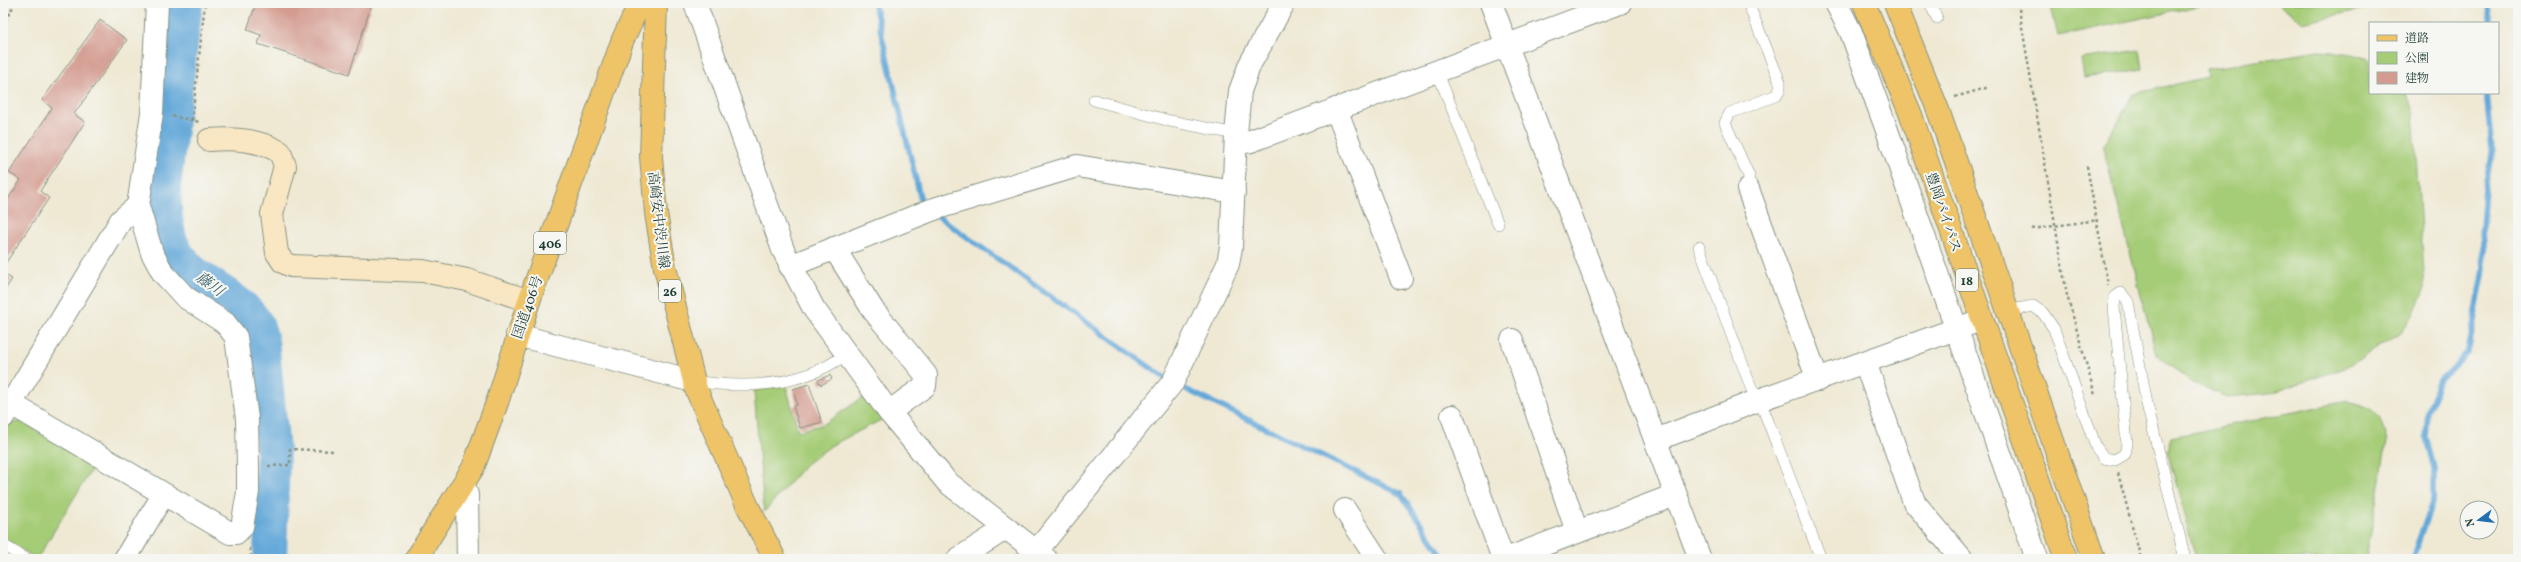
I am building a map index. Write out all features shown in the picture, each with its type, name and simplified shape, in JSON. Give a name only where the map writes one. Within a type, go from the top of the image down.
[{"type":"main road","name":"国道406号","points":[[416,559],[464,485],[473,468],[498,400],[517,335],[623,39],[640,3]]},
{"type":"main road","name":"高崎安中渋川線","points":[[656,3],[651,157],[656,213],[665,268],[693,380],[748,507],[775,559]]},
{"type":"main road","name":"豊岡バイパス","points":[[1864,3],[1911,115],[1981,320],[2066,559]]},
{"type":"main road","name":"豊岡バイパス","points":[[1895,3],[1938,110],[2094,559]]},
{"type":"street","points":[[138,206],[121,220],[6,407],[230,533],[236,533],[242,527],[248,492],[247,419],[236,337],[225,323],[185,297],[163,273],[152,252],[138,206],[152,113],[157,3]]},
{"type":"street","points":[[695,3],[790,266],[814,309],[889,412],[947,482],[1040,556],[1173,382],[1228,264],[1231,247],[1236,138],[1240,91],[1247,71],[1283,3]]},
{"type":"street","points":[[1491,3],[1700,559]]},
{"type":"street","points":[[1236,138],[1252,141],[1620,3]]},
{"type":"street","points":[[1836,3],[1851,32],[2036,559]]},
{"type":"street","points":[[1336,110],[1401,278]]},
{"type":"street","points":[[207,133],[247,141],[280,152],[284,160],[284,174],[272,214],[277,253],[283,262],[291,266],[423,271],[467,280],[529,301]]},
{"type":"street","points":[[790,266],[934,209],[1077,166],[1234,192]]},
{"type":"street","points":[[1748,190],[1818,380]]},
{"type":"street","points":[[834,248],[873,310],[926,375],[925,386],[889,412]]},
{"type":"street","points":[[1656,440],[1759,400],[1981,320]]},
{"type":"street","points":[[517,335],[693,380]]},
{"type":"street","points":[[1512,340],[1577,532]]},
{"type":"street","points":[[1865,362],[1914,502],[1962,559]]},
{"type":"street","points":[[1452,416],[1502,559]]},
{"type":"street","points":[[464,485],[467,495],[468,559]]},
{"type":"street","points":[[125,559],[163,495]]},
{"type":"street","points":[[1506,559],[1675,495]]},
{"type":"street","points":[[1345,510],[1377,559]]},
{"type":"street","points":[[958,559],[1006,529]]},
{"type":"lane","points":[[1748,3],[1780,82],[1780,89],[1777,95],[1730,113],[1725,123],[1749,176],[1748,190]]},
{"type":"lane","points":[[1930,3],[1937,18]]},
{"type":"lane","points":[[1437,72],[1498,224]]},
{"type":"lane","points":[[1094,100],[1236,138]]},
{"type":"lane","points":[[1699,247],[1752,390],[1759,400],[1821,559]]},
{"type":"lane","points":[[2008,311],[2033,306],[2043,313],[2054,329],[2096,447],[2104,458],[2115,460],[2125,454],[2127,444],[2114,307],[2115,297],[2121,293],[2128,302],[2147,404],[2186,559]]},
{"type":"lane","points":[[693,380],[728,384],[768,384],[812,373],[832,364],[846,354]]},
{"type":"lane","points":[[3,545],[26,559]]},
{"type":"path","points":[[3,26],[15,3]]},
{"type":"path","points":[[192,120],[205,3]]},
{"type":"path","points":[[2018,3],[2067,295],[2097,400]]},
{"type":"path","points":[[1951,98],[1989,87]]},
{"type":"path","points":[[184,119],[202,122],[207,133]]},
{"type":"path","points":[[2087,166],[2098,220],[2109,289]]},
{"type":"path","points":[[2032,229],[2098,220]]},
{"type":"path","points":[[262,467],[290,465],[290,449],[334,451]]},
{"type":"path","points":[[2115,460],[2141,559]]},
{"type":"green space","points":[[2050,3],[2213,3],[2058,36]]},
{"type":"green space","points":[[2278,3],[2380,3],[2380,5],[2303,23]]},
{"type":"green space","points":[[2140,50],[2143,69],[2084,78],[2081,59]]},
{"type":"green space","points":[[2319,51],[2352,54],[2369,60],[2369,94],[2407,94],[2413,112],[2425,288],[2413,315],[2400,334],[2345,368],[2271,393],[2226,397],[2193,383],[2156,354],[2103,147],[2133,94],[2207,77],[2206,69]]},
{"type":"green space","points":[[786,385],[798,431],[824,424],[862,398],[869,400],[883,419],[832,445],[806,464],[764,512],[754,391]]},
{"type":"green space","points":[[2348,401],[2365,407],[2375,413],[2382,424],[2387,441],[2366,559],[2196,559],[2167,450],[2171,437]]},
{"type":"green space","points":[[22,421],[93,467],[37,559],[3,538],[3,432],[8,424]]},
{"type":"building","points":[[256,3],[372,3],[349,74],[258,44],[261,35],[247,30]]},
{"type":"building","points":[[100,20],[127,40],[74,114],[85,122],[40,191],[49,198],[3,267],[3,206],[21,180],[9,173],[52,108],[42,100]]},
{"type":"building","points":[[3,273],[12,279],[3,293]]},
{"type":"building","points":[[830,375],[832,379],[821,385],[818,380]]},
{"type":"building","points":[[809,384],[822,422],[800,428],[793,406],[797,405],[793,389]]},
{"type":"waterway","name":"藤川","points":[[186,3],[164,187],[167,223],[172,244],[179,257],[200,277],[247,311],[256,323],[262,340],[273,450],[270,559]]},
{"type":"waterway","points":[[874,3],[922,205],[925,207]]},
{"type":"waterway","points":[[2486,3],[2490,22]]},
{"type":"waterway","points":[[2412,559],[2434,497],[2434,468],[2426,437],[2428,412],[2440,380],[2468,353],[2484,269],[2482,227],[2485,187],[2492,148],[2486,94]]},
{"type":"waterway","points":[[936,215],[1165,378]]},
{"type":"waterway","points":[[1179,386],[1401,494],[1445,559]]}]
